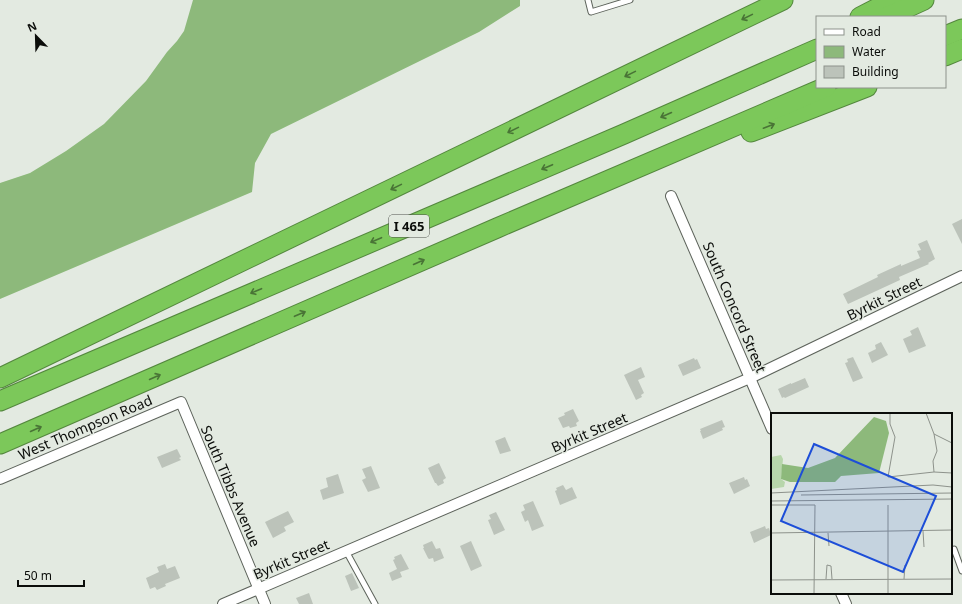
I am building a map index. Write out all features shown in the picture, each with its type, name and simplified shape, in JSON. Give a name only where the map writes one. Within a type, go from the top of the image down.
[{"type":"highway","points":[[0,378],[782,0]]},
{"type":"highway","points":[[862,16],[893,0]]},
{"type":"highway","points":[[889,16],[924,0]]},
{"type":"highway","points":[[946,36],[962,29]]},
{"type":"highway","points":[[684,107],[816,40]]},
{"type":"highway","name":"I 465","points":[[0,401],[816,49]]},
{"type":"highway","points":[[946,56],[962,49]]},
{"type":"highway","name":"I 465","points":[[0,444],[824,88]]},
{"type":"highway","points":[[497,228],[793,117],[865,88]]},
{"type":"street","name":"South Concord Street","points":[[671,196],[771,427]]},
{"type":"street","name":"Byrkit Street","points":[[224,604],[750,378],[962,276]]},
{"type":"street","name":"West Thompson Road","points":[[0,479],[180,402]]},
{"type":"street","name":"South Tibbs Avenue","points":[[180,402],[265,604]]},
{"type":"street","points":[[841,594],[846,604]]},
{"type":"lane","points":[[588,0],[591,12],[630,0]]},
{"type":"lane","points":[[954,549],[962,571]]},
{"type":"lane","points":[[346,551],[375,604]]},
{"type":"water","points":[[193,0],[520,0],[520,6],[479,32],[271,134],[255,163],[252,192],[0,299],[0,183],[30,173],[66,151],[104,124],[146,81],[177,41],[184,31]]},
{"type":"building","points":[[962,219],[962,244],[952,224]]},
{"type":"building","points":[[927,240],[935,259],[928,263],[929,264],[899,277],[900,280],[848,304],[843,294],[878,277],[877,275],[901,264],[901,266],[920,258],[917,251],[921,250],[918,244]]},
{"type":"building","points":[[918,327],[926,346],[909,353],[903,339],[912,335],[910,331]]},
{"type":"building","points":[[881,342],[888,355],[872,363],[868,353],[876,349],[875,345]]},
{"type":"building","points":[[853,357],[863,378],[853,382],[845,363],[848,362],[847,359]]},
{"type":"building","points":[[694,358],[695,360],[697,359],[701,368],[683,376],[678,365]]},
{"type":"building","points":[[641,367],[645,377],[638,380],[644,393],[641,395],[642,397],[636,400],[624,375]]},
{"type":"building","points":[[805,378],[809,387],[782,398],[778,389]]},
{"type":"building","points":[[573,409],[579,421],[576,423],[577,426],[563,428],[558,418],[565,415],[564,413]]},
{"type":"building","points":[[722,420],[725,427],[722,428],[723,430],[703,439],[700,429]]},
{"type":"building","points":[[505,437],[511,451],[500,454],[495,441]]},
{"type":"building","points":[[177,449],[181,460],[162,468],[157,457]]},
{"type":"building","points":[[439,463],[446,478],[443,480],[444,483],[438,486],[428,468]]},
{"type":"building","points":[[371,466],[380,488],[368,492],[362,480],[366,478],[362,469]]},
{"type":"building","points":[[338,474],[344,493],[323,500],[320,490],[328,487],[326,478]]},
{"type":"building","points":[[744,477],[745,480],[747,479],[750,486],[734,494],[729,483]]},
{"type":"building","points":[[563,485],[566,490],[572,487],[577,498],[560,505],[555,491],[557,490],[556,488]]},
{"type":"building","points":[[533,501],[544,526],[532,531],[528,520],[525,522],[521,512],[525,510],[523,505]]},
{"type":"building","points":[[288,511],[294,522],[284,527],[286,531],[273,538],[265,522]]},
{"type":"building","points":[[496,512],[505,530],[494,535],[488,520],[491,519],[489,515]]},
{"type":"building","points":[[765,526],[766,529],[769,528],[771,535],[754,543],[750,532]]},
{"type":"building","points":[[432,541],[436,549],[440,548],[444,558],[434,562],[433,558],[428,558],[423,548],[423,545]]},
{"type":"building","points":[[471,541],[482,566],[471,571],[460,546]]},
{"type":"building","points":[[401,554],[409,569],[400,572],[402,577],[392,581],[389,573],[397,569],[393,560],[395,559],[394,557]]},
{"type":"building","points":[[165,564],[167,569],[175,566],[180,578],[165,584],[166,586],[157,590],[155,587],[150,589],[146,578],[159,572],[157,567]]},
{"type":"building","points":[[352,573],[359,588],[351,591],[345,576]]},
{"type":"building","points":[[309,593],[313,604],[299,604],[296,598]]}]
